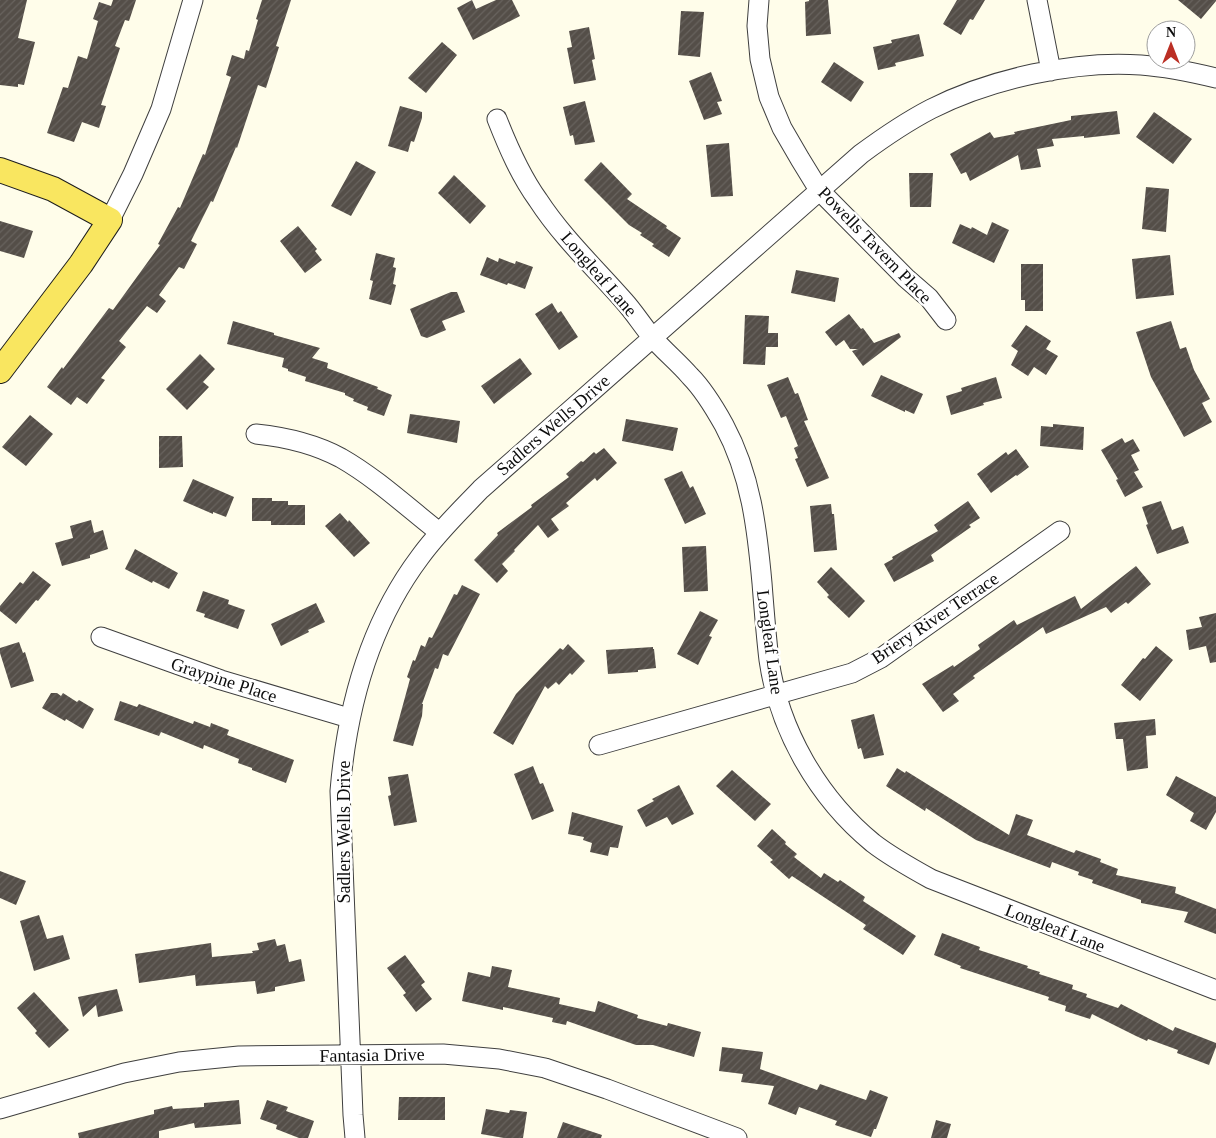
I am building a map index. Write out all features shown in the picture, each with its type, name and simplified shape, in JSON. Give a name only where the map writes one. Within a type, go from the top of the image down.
[{"type":"main road","points":[[0,170],[53,189],[110,220],[82,264],[0,371]]},
{"type":"street","points":[[110,220],[133,174],[161,109],[193,0]]},
{"type":"street","name":"Powells Tavern Place","points":[[758,0],[757,26],[760,59],[769,98],[782,128],[819,190],[906,278],[929,298],[946,320]]},
{"type":"street","points":[[1037,0],[1051,71]]},
{"type":"street","name":"Sadlers Wells Drive","points":[[355,1138],[340,791],[343,750],[349,718],[370,646],[389,606],[419,558],[439,532],[481,489],[819,190],[867,149],[894,130],[932,108],[973,91],[1005,81],[1051,71],[1099,66],[1139,65],[1181,70],[1216,78]]},
{"type":"street","name":"Longleaf Lane","points":[[497,119],[509,151],[538,202],[626,303],[653,338],[692,377],[708,398],[740,458],[749,486],[756,524],[769,661],[777,694],[792,736],[805,763],[825,793],[847,819],[873,842],[902,863],[931,879],[1216,990]]},
{"type":"street","points":[[256,434],[278,436],[306,444],[339,457],[358,469],[439,532]]},
{"type":"street","name":"Briery River Terrace","points":[[600,745],[852,673],[881,658],[1060,532]]},
{"type":"street","name":"Graypine Place","points":[[101,637],[221,680],[349,718]]},
{"type":"street","name":"Fantasia Drive","points":[[0,1109],[124,1073],[179,1062],[239,1056],[443,1054],[499,1059],[545,1068],[607,1088],[737,1138]]},
{"type":"building","points":[[0,0],[27,0],[18,38],[35,42],[24,85],[18,84],[18,87],[0,85]]},
{"type":"building","points":[[113,0],[136,0],[129,21],[125,20],[115,46],[120,48],[101,105],[106,106],[99,128],[82,122],[74,142],[47,133],[63,87],[68,88],[78,56],[87,59],[98,21],[93,19],[99,2],[111,6]]},
{"type":"building","points":[[262,0],[291,0],[276,46],[279,47],[266,88],[258,85],[237,148],[213,202],[211,201],[191,241],[197,244],[184,269],[179,267],[159,295],[166,301],[157,313],[147,306],[119,341],[126,347],[101,378],[105,380],[87,404],[77,397],[71,405],[47,387],[109,308],[113,310],[160,245],[158,244],[178,207],[180,208],[203,154],[205,155],[231,77],[226,75],[232,55],[244,59],[246,50],[249,51]]},
{"type":"building","points":[[472,0],[476,9],[496,0],[512,0],[520,16],[473,40],[457,8]]},
{"type":"building","points":[[809,0],[828,0],[831,34],[806,36],[805,2]]},
{"type":"building","points":[[957,0],[985,0],[973,20],[970,19],[961,35],[943,24]]},
{"type":"building","points":[[1178,0],[1216,0],[1216,1],[1201,19]]},
{"type":"building","points":[[681,11],[704,12],[700,57],[678,55]]},
{"type":"building","points":[[589,27],[595,59],[592,60],[596,80],[574,84],[567,48],[572,47],[569,31]]},
{"type":"building","points":[[919,34],[924,56],[895,63],[896,66],[878,70],[873,47],[892,43],[891,40]]},
{"type":"building","points":[[442,42],[457,55],[426,93],[408,78]]},
{"type":"building","points":[[834,62],[864,82],[851,102],[821,82]]},
{"type":"building","points":[[711,72],[722,101],[717,102],[722,114],[704,120],[689,81]]},
{"type":"building","points":[[585,101],[595,142],[575,145],[573,135],[570,136],[563,107]]},
{"type":"building","points":[[400,106],[422,112],[422,118],[414,142],[411,141],[408,152],[388,146]]},
{"type":"building","points":[[1117,111],[1120,134],[1052,139],[1054,146],[1037,149],[1041,167],[1021,170],[1018,155],[970,181],[966,172],[961,174],[950,154],[990,132],[994,138],[1071,120],[1071,116]]},
{"type":"building","points":[[1154,112],[1192,139],[1173,164],[1136,137]]},
{"type":"building","points":[[729,143],[733,196],[711,197],[706,145]]},
{"type":"building","points":[[356,161],[376,172],[351,216],[331,206]]},
{"type":"building","points":[[601,162],[632,194],[627,199],[667,226],[666,228],[681,238],[669,257],[652,246],[654,244],[629,225],[584,180]]},
{"type":"building","points":[[909,173],[933,173],[931,207],[910,207]]},
{"type":"building","points":[[454,175],[486,206],[470,224],[438,193]]},
{"type":"building","points":[[1146,187],[1169,189],[1166,232],[1142,229]]},
{"type":"building","points":[[0,221],[33,231],[24,258],[0,251]]},
{"type":"building","points":[[992,222],[1009,230],[994,263],[952,243],[960,224],[971,229],[972,227],[987,235]]},
{"type":"building","points":[[298,226],[317,249],[315,251],[322,260],[305,273],[280,241]]},
{"type":"building","points":[[376,253],[395,258],[393,267],[396,268],[393,284],[396,285],[391,305],[369,299],[373,281],[370,280]]},
{"type":"building","points":[[1170,255],[1174,295],[1136,299],[1132,259]]},
{"type":"building","points":[[487,257],[498,262],[499,258],[515,264],[516,261],[533,267],[525,289],[508,283],[507,285],[480,275]]},
{"type":"building","points":[[1021,264],[1043,264],[1043,311],[1025,311],[1025,300],[1021,300]]},
{"type":"building","points":[[796,270],[839,278],[835,302],[791,293]]},
{"type":"building","points":[[451,292],[457,292],[465,312],[442,321],[446,330],[427,338],[421,336],[410,309]]},
{"type":"building","points":[[552,303],[558,313],[561,311],[578,337],[559,350],[535,314]]},
{"type":"building","points":[[849,314],[874,343],[899,333],[901,337],[863,366],[852,351],[858,349],[850,349],[844,340],[836,346],[825,332]]},
{"type":"building","points":[[745,315],[769,316],[768,333],[778,333],[778,347],[766,347],[765,365],[743,364]]},
{"type":"building","points":[[233,321],[320,348],[312,358],[328,363],[327,368],[378,387],[377,389],[392,395],[384,416],[367,410],[368,407],[353,401],[354,399],[345,395],[345,393],[305,381],[306,377],[282,367],[284,358],[227,344]]},
{"type":"building","points":[[1171,321],[1180,349],[1186,347],[1194,370],[1210,399],[1202,403],[1212,422],[1184,437],[1151,377],[1136,332]]},
{"type":"building","points":[[1026,325],[1051,341],[1046,349],[1058,356],[1046,375],[1034,367],[1028,376],[1011,365],[1018,351],[1011,346]]},
{"type":"building","points":[[200,354],[215,369],[203,382],[209,387],[187,410],[166,389]]},
{"type":"building","points":[[520,358],[532,374],[494,404],[481,386]]},
{"type":"building","points":[[881,375],[923,394],[914,414],[905,410],[905,412],[871,396]]},
{"type":"building","points":[[788,377],[795,394],[798,393],[808,420],[804,421],[829,478],[807,487],[795,459],[798,458],[794,448],[798,446],[786,416],[781,418],[767,385]]},
{"type":"building","points":[[996,377],[1002,398],[951,415],[946,396],[962,391],[961,388]]},
{"type":"building","points":[[410,414],[460,421],[457,443],[407,433]]},
{"type":"building","points":[[30,415],[53,434],[26,466],[2,447]]},
{"type":"building","points":[[626,419],[678,428],[673,451],[622,441]]},
{"type":"building","points":[[1053,424],[1084,427],[1083,450],[1040,446],[1041,426],[1053,427]]},
{"type":"building","points":[[159,436],[182,436],[183,467],[159,468]]},
{"type":"building","points":[[1122,438],[1125,443],[1133,439],[1140,451],[1131,455],[1139,470],[1134,472],[1143,487],[1125,497],[1116,480],[1118,479],[1101,450]]},
{"type":"building","points":[[604,448],[617,463],[597,481],[595,478],[566,503],[569,506],[551,519],[559,530],[548,538],[538,525],[502,564],[508,571],[497,583],[474,560],[498,535],[497,533],[569,477],[566,474],[581,461],[583,462],[594,452],[596,454]]},
{"type":"building","points":[[1016,449],[1029,467],[991,493],[977,474],[1006,452],[1008,455]]},
{"type":"building","points":[[682,471],[690,488],[693,486],[706,514],[685,524],[664,479]]},
{"type":"building","points":[[193,479],[234,497],[226,517],[213,512],[213,514],[183,501]]},
{"type":"building","points":[[252,498],[272,498],[272,501],[288,501],[288,505],[305,505],[305,525],[271,525],[271,521],[252,521]]},
{"type":"building","points":[[968,501],[980,518],[969,525],[971,527],[931,555],[934,561],[894,582],[884,564],[893,559],[892,557],[938,531],[934,525]]},
{"type":"building","points":[[1161,501],[1172,530],[1183,526],[1189,543],[1157,554],[1146,525],[1148,524],[1142,507]]},
{"type":"building","points":[[831,504],[832,514],[834,514],[837,550],[814,552],[810,506]]},
{"type":"building","points":[[340,513],[370,543],[354,557],[325,526]]},
{"type":"building","points":[[91,520],[94,533],[103,530],[108,549],[90,555],[90,558],[62,566],[55,543],[73,538],[70,526]]},
{"type":"building","points":[[706,546],[708,591],[684,592],[682,547]]},
{"type":"building","points":[[135,549],[178,573],[169,589],[153,581],[152,583],[125,569]]},
{"type":"building","points":[[1136,566],[1151,584],[1128,604],[1126,602],[1111,613],[1106,607],[1046,634],[1043,627],[973,676],[975,678],[953,694],[959,701],[943,712],[922,684],[953,665],[954,667],[980,649],[978,645],[1014,620],[1017,625],[1075,596],[1081,609]]},
{"type":"building","points":[[831,567],[865,601],[849,618],[827,597],[829,595],[817,582]]},
{"type":"building","points":[[33,571],[51,585],[16,624],[0,611],[0,606],[20,582],[23,584]]},
{"type":"building","points":[[462,585],[480,594],[448,656],[443,654],[438,669],[435,668],[422,704],[422,716],[413,746],[393,741],[410,679],[407,677],[413,660],[415,661],[421,645],[425,647],[429,637],[432,638],[454,594],[457,595]]},
{"type":"building","points":[[203,591],[229,600],[228,604],[245,610],[238,629],[204,617],[205,614],[196,611]]},
{"type":"building","points":[[316,603],[325,622],[281,646],[271,624]]},
{"type":"building","points":[[700,611],[718,620],[709,636],[712,637],[698,665],[677,654]]},
{"type":"building","points":[[1216,613],[1216,662],[1210,663],[1206,646],[1189,650],[1186,630],[1202,627],[1199,617]]},
{"type":"building","points":[[19,642],[23,653],[25,652],[34,681],[11,688],[0,648]]},
{"type":"building","points":[[568,644],[585,661],[559,685],[556,682],[548,689],[545,686],[513,745],[493,733],[516,694],[560,648],[563,650]]},
{"type":"building","points":[[1156,646],[1173,660],[1140,701],[1121,685],[1143,658],[1145,659]]},
{"type":"building","points":[[653,647],[656,668],[638,670],[638,672],[608,674],[606,650]]},
{"type":"building","points":[[51,693],[57,693],[61,696],[63,693],[77,702],[79,700],[94,709],[83,729],[42,708]]},
{"type":"building","points":[[120,701],[137,707],[139,704],[193,724],[194,721],[210,727],[211,723],[229,730],[227,735],[294,760],[286,783],[252,770],[252,768],[238,763],[239,759],[204,745],[203,749],[161,732],[159,736],[114,720]]},
{"type":"building","points":[[874,714],[884,755],[864,759],[861,748],[858,749],[851,720]]},
{"type":"building","points":[[1155,719],[1156,735],[1146,736],[1148,768],[1127,771],[1123,739],[1116,739],[1114,723]]},
{"type":"building","points":[[533,766],[540,784],[543,783],[554,811],[532,820],[514,774]]},
{"type":"building","points":[[897,768],[905,773],[906,771],[1009,835],[1016,814],[1033,820],[1027,835],[1074,853],[1076,850],[1101,859],[1100,862],[1118,869],[1116,875],[1176,887],[1175,893],[1216,909],[1216,934],[1184,922],[1188,912],[1141,903],[1141,900],[1092,883],[1093,880],[1078,875],[1079,872],[1052,862],[1050,868],[976,840],[926,808],[925,811],[886,786]]},
{"type":"building","points":[[732,770],[771,804],[755,821],[716,786]]},
{"type":"building","points":[[408,774],[417,822],[394,826],[388,796],[391,795],[388,777]]},
{"type":"building","points":[[1176,776],[1216,797],[1216,812],[1206,830],[1190,821],[1194,813],[1166,795]]},
{"type":"building","points":[[679,785],[694,814],[672,825],[667,817],[646,827],[637,810],[654,801],[652,799]]},
{"type":"building","points":[[572,812],[623,826],[618,848],[610,847],[608,856],[590,852],[592,843],[583,840],[584,837],[568,834]]},
{"type":"building","points":[[772,829],[797,854],[794,857],[821,878],[824,873],[838,882],[840,880],[865,897],[863,901],[916,936],[903,955],[863,929],[866,925],[792,876],[789,879],[770,862],[773,860],[757,846]]},
{"type":"building","points":[[0,871],[26,881],[16,905],[0,898]]},
{"type":"building","points":[[39,915],[47,939],[63,935],[70,959],[34,971],[20,921]]},
{"type":"building","points":[[942,933],[980,947],[979,950],[1028,966],[1027,968],[1040,972],[1039,974],[1073,985],[1072,989],[1087,994],[1086,997],[1118,1008],[1121,1004],[1173,1031],[1175,1027],[1216,1043],[1209,1065],[1177,1053],[1178,1050],[1148,1039],[1147,1041],[1092,1014],[1090,1019],[1065,1011],[1066,1006],[1048,1000],[1049,997],[960,968],[961,966],[934,955]]},
{"type":"building","points":[[275,939],[277,946],[285,944],[289,962],[301,959],[305,981],[275,987],[275,991],[257,994],[255,981],[196,986],[195,975],[139,983],[135,954],[211,943],[212,957],[253,953],[252,951],[259,950],[257,943]]},
{"type":"building","points":[[405,955],[425,982],[421,985],[432,999],[416,1012],[403,995],[406,993],[387,968]]},
{"type":"building","points":[[492,966],[512,970],[508,987],[560,998],[559,1004],[595,1012],[598,1001],[638,1015],[637,1018],[667,1026],[668,1023],[701,1032],[694,1057],[653,1045],[636,1045],[567,1021],[566,1025],[552,1022],[553,1018],[503,1007],[503,1010],[462,1001],[468,972],[490,977]]},
{"type":"building","points":[[117,989],[123,1011],[98,1017],[96,1005],[83,1017],[78,997]]},
{"type":"building","points":[[34,992],[69,1030],[49,1048],[35,1033],[37,1031],[17,1008]]},
{"type":"building","points":[[722,1047],[763,1052],[760,1069],[817,1090],[820,1084],[866,1100],[870,1090],[888,1097],[876,1129],[874,1129],[871,1137],[835,1125],[837,1121],[799,1107],[796,1115],[768,1104],[774,1086],[741,1082],[743,1074],[719,1071]]},
{"type":"building","points":[[399,1097],[445,1097],[445,1120],[398,1120]]},
{"type":"building","points":[[239,1100],[241,1124],[195,1128],[194,1123],[159,1131],[159,1138],[79,1138],[78,1133],[154,1114],[154,1110],[172,1106],[173,1109],[204,1107],[204,1103]]},
{"type":"building","points":[[267,1100],[288,1107],[286,1111],[314,1121],[308,1138],[299,1138],[276,1129],[277,1125],[260,1119]]},
{"type":"building","points":[[486,1109],[509,1113],[510,1110],[527,1112],[523,1138],[504,1138],[481,1134]]},
{"type":"building","points":[[936,1120],[951,1124],[947,1138],[931,1138]]},
{"type":"building","points":[[563,1122],[602,1135],[601,1138],[557,1138]]}]
